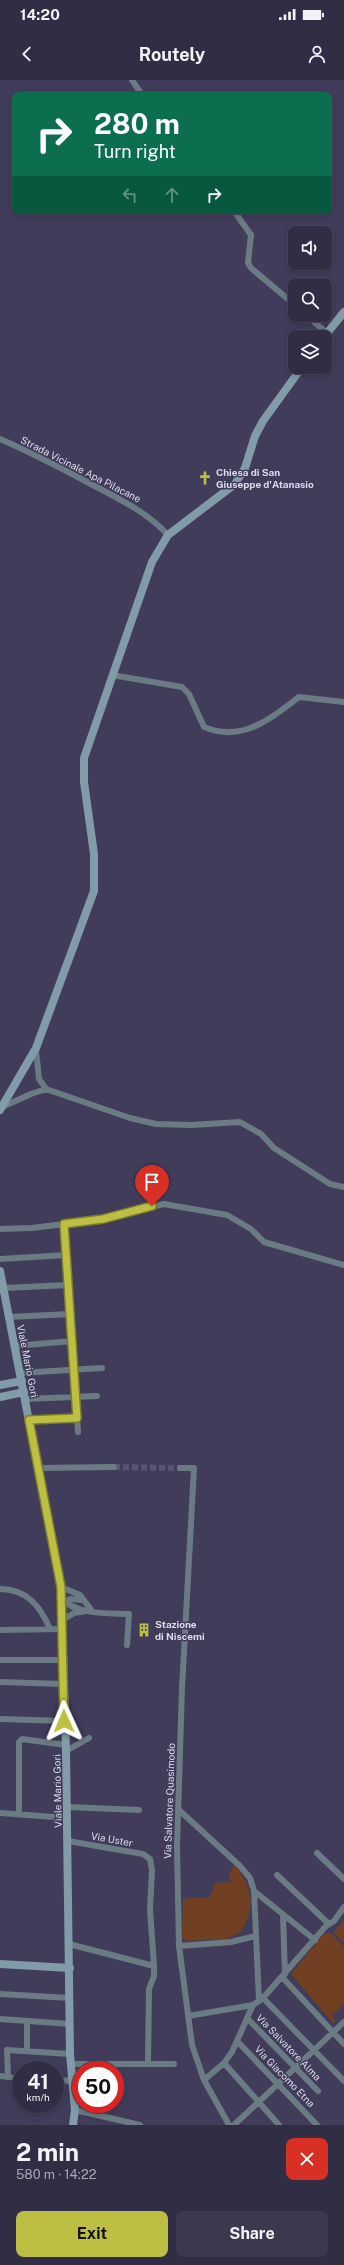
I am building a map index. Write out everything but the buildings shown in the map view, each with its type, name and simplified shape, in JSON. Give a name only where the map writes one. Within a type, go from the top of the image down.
[{"type":"main road","points":[[329,330],[344,312]]},
{"type":"main road","points":[[1,1109],[36,1048],[94,892],[94,854],[84,782],[84,758],[152,562],[168,535],[235,484],[245,468],[255,436],[263,421],[297,374]]},
{"type":"main road","name":"Viale Mario Gori","points":[[0,1271],[61,1587],[68,1841],[70,2054],[72,2064]]},
{"type":"main road","points":[[0,1385],[21,1377]]},
{"type":"main road","points":[[0,1397],[24,1396]]},
{"type":"main road","points":[[0,1964],[70,1968]]},
{"type":"main road","name":"Viale Mario Gori","points":[[74,2125],[75,2113]]},
{"type":"street","points":[[132,80],[140,92]]},
{"type":"street","points":[[236,214],[251,235],[248,263],[251,268],[288,299]]},
{"type":"street","points":[[313,322],[320,330]]},
{"type":"street","name":"Strada Vicinale Apa Pilacane","points":[[0,439],[34,454],[136,508],[157,524],[168,535]]},
{"type":"street","points":[[112,675],[182,687],[189,694],[204,727],[217,732],[245,730],[263,724],[299,697],[344,702]]},
{"type":"street","points":[[36,1048],[39,1079],[46,1089],[130,1118],[156,1124],[191,1126],[240,1122],[260,1134],[274,1148],[330,1184],[344,1187]]},
{"type":"street","points":[[1,1109],[31,1094],[46,1089]]},
{"type":"street","points":[[0,1229],[64,1224],[103,1219],[164,1204],[227,1215],[252,1229],[264,1242],[344,1265]]},
{"type":"street","points":[[64,1224],[78,1432]]},
{"type":"street","points":[[0,1259],[66,1255]]},
{"type":"street","points":[[3,1288],[68,1285]]},
{"type":"street","points":[[9,1317],[70,1314]]},
{"type":"street","points":[[15,1346],[72,1341]]},
{"type":"street","points":[[21,1377],[74,1369],[102,1368]]},
{"type":"street","points":[[24,1396],[97,1396]]},
{"type":"street","points":[[29,1420],[77,1418]]},
{"type":"street","points":[[39,1468],[114,1467]]},
{"type":"street","name":"Via Salvatore Quasimodo","points":[[180,1468],[194,1468],[182,1688],[177,1846],[179,1946],[192,2046],[204,2080],[229,2125]]},
{"type":"street","points":[[61,1587],[75,1592],[92,1611]]},
{"type":"street","points":[[0,1589],[21,1592],[43,1615],[50,1629]]},
{"type":"street","points":[[62,1602],[70,1599],[83,1600]]},
{"type":"street","points":[[62,1602],[92,1611]]},
{"type":"street","points":[[0,1630],[50,1629],[62,1625],[67,1616],[74,1613],[92,1611],[129,1614],[127,1645]]},
{"type":"street","points":[[0,1660],[63,1660]]},
{"type":"street","points":[[0,1682],[64,1684]]},
{"type":"street","points":[[0,1719],[64,1721]]},
{"type":"street","points":[[19,1814],[20,1742],[22,1739],[66,1748],[89,1738]]},
{"type":"street","points":[[67,1807],[139,1810]]},
{"type":"street","points":[[179,1810],[240,1866],[250,1878],[254,1891],[261,1999],[344,2081]]},
{"type":"street","points":[[0,1813],[67,1818]]},
{"type":"street","name":"Via Uster","points":[[68,1841],[143,1854],[150,1859],[152,1870],[151,1924],[154,1966]]},
{"type":"street","points":[[317,1853],[344,1879]]},
{"type":"street","points":[[277,1875],[329,1924]]},
{"type":"street","points":[[254,1891],[315,1940]]},
{"type":"street","points":[[188,2016],[253,2005],[261,1999],[284,1975],[329,1924],[334,1921],[344,1908]]},
{"type":"street","points":[[283,1915],[284,1975],[344,2044]]},
{"type":"street","points":[[179,1946],[230,1942],[256,1936]]},
{"type":"street","points":[[69,1944],[154,1966],[154,1976],[149,1989],[148,2064]]},
{"type":"street","points":[[0,1994],[70,1998]]},
{"type":"street","points":[[204,2080],[224,2063],[238,2042],[253,2005]]},
{"type":"street","name":"Via Salvatore Alma","points":[[247,2018],[318,2091]]},
{"type":"street","points":[[0,2019],[70,2024]]},
{"type":"street","points":[[27,2021],[27,2051]]},
{"type":"street","points":[[234,2125],[344,2022]]},
{"type":"street","name":"Via Giacomo Etna","points":[[238,2042],[317,2125]]},
{"type":"street","points":[[8,2077],[7,2050],[70,2054]]},
{"type":"street","points":[[224,2063],[279,2125]]},
{"type":"street","points":[[124,2064],[174,2064]]},
{"type":"street","points":[[0,2076],[12,2077]]},
{"type":"street","points":[[88,2113],[140,2125]]},
{"type":"shaded area","points":[[235,1865],[246,1882],[250,1898],[248,1915],[240,1933],[226,1939],[185,1941],[182,1937],[183,1899],[210,1897],[215,1883],[231,1882],[229,1873]]},
{"type":"shaded area","points":[[344,1921],[344,1943],[333,1932]]},
{"type":"shaded area","points":[[324,1933],[331,1933],[344,1947],[344,2004],[332,2015],[336,2021],[333,2023],[291,1974]]},
{"type":"tunnel","points":[[114,1467],[180,1468]]},
{"type":"place","name":"Chiesa di San Giuseppe d'Atanasio","points":[[205,478]]},
{"type":"place","name":"Stazione di Niscemi","points":[[144,1630]]},
{"type":"route","points":[[64,1721],[61,1587],[29,1420],[77,1418],[64,1224],[103,1219],[152,1206]]}]
